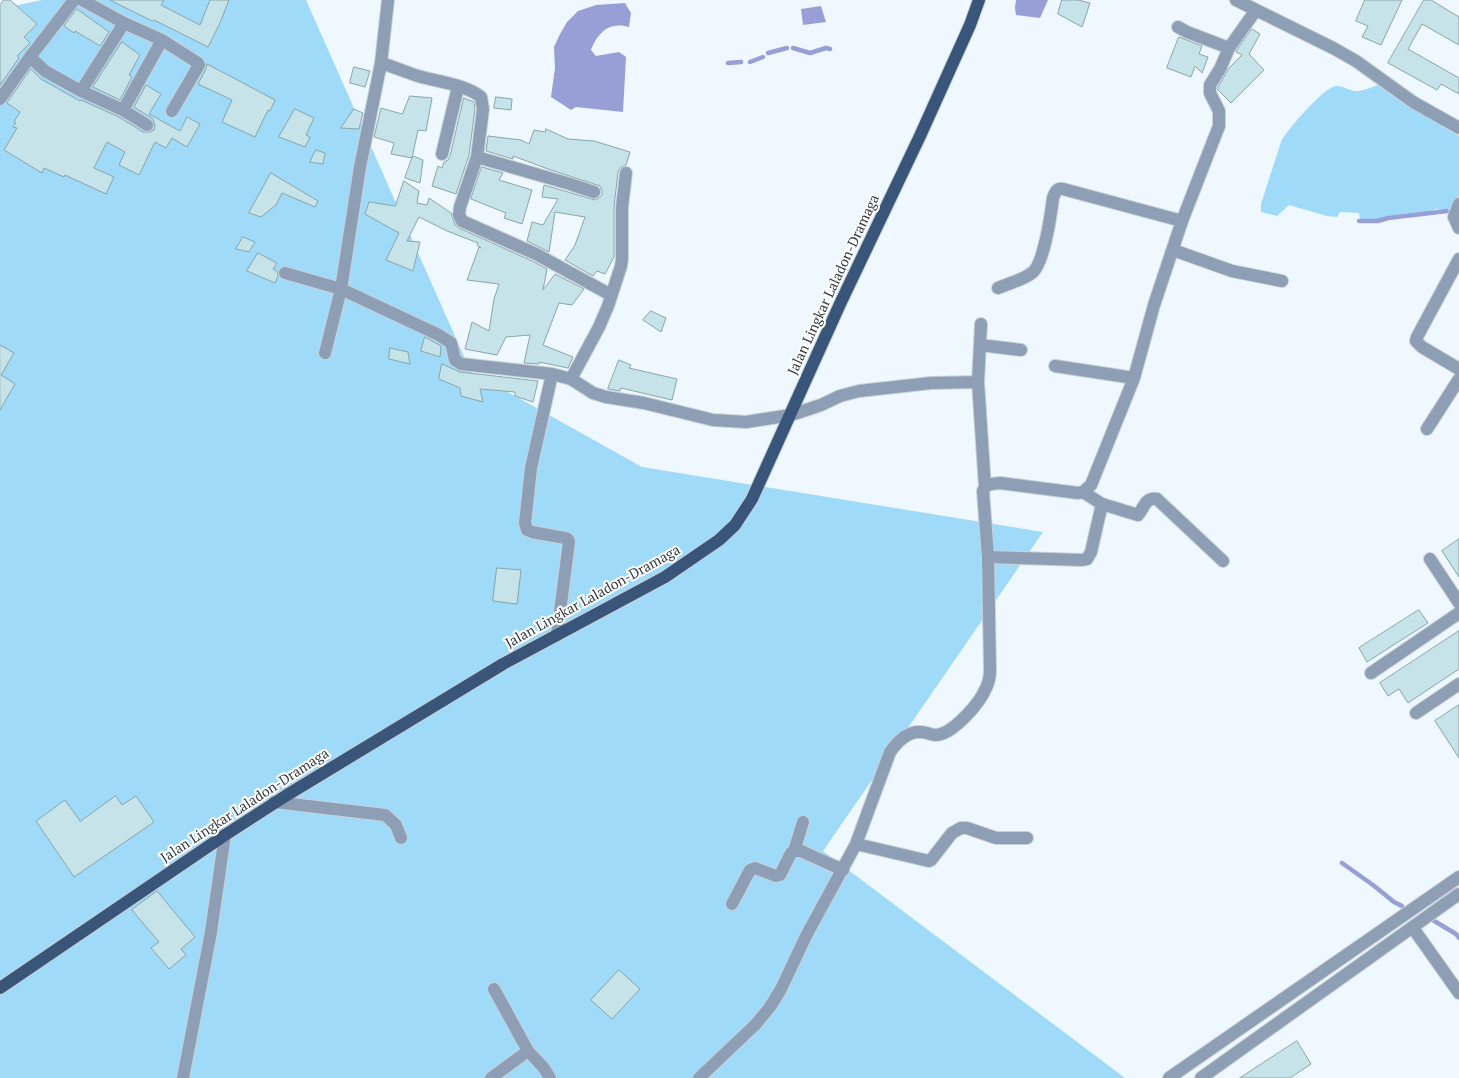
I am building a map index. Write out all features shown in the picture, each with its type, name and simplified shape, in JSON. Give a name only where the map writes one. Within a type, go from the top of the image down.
[{"type":"main road","name":"Jalan Lingkar Laladon-Dramaga","points":[[0,988],[274,802],[503,664],[666,577],[718,540],[735,525],[752,498],[840,304],[924,127],[970,25],[979,0]]},
{"type":"street","points":[[0,98],[74,0]]},
{"type":"street","points":[[82,0],[124,23],[162,40],[199,64],[172,111]]},
{"type":"street","points":[[325,353],[341,289],[360,167],[381,63],[388,0]]},
{"type":"street","points":[[1236,0],[1356,61],[1412,102],[1459,128]]},
{"type":"street","points":[[985,487],[989,484],[1000,483],[1070,493],[1084,492],[1092,485],[1134,378],[1154,305],[1182,221],[1219,126],[1219,111],[1209,88],[1229,48],[1256,10]]},
{"type":"street","points":[[81,91],[124,23]]},
{"type":"street","points":[[1178,27],[1229,48]]},
{"type":"street","points":[[123,110],[162,40]]},
{"type":"street","points":[[30,57],[45,71],[81,91],[123,110],[147,125]]},
{"type":"street","points":[[381,63],[417,76],[458,86],[481,97],[483,102],[477,157],[460,207],[459,216],[462,221],[536,254],[612,295]]},
{"type":"street","points":[[442,154],[458,86]]},
{"type":"street","points":[[477,157],[594,192]]},
{"type":"street","points":[[571,380],[599,327],[612,295],[622,259],[622,207],[626,173]]},
{"type":"street","points":[[998,288],[1026,277],[1034,271],[1041,254],[1054,194],[1058,189],[1182,221]]},
{"type":"street","points":[[1459,204],[1454,217],[1459,228]]},
{"type":"street","points":[[1173,250],[1232,271],[1282,281]]},
{"type":"street","points":[[1459,259],[1416,341],[1422,347],[1459,369]]},
{"type":"street","points":[[285,273],[341,289],[444,338],[451,344],[455,360],[461,364],[552,374],[571,380],[586,390],[599,395],[644,403],[713,420],[746,422],[790,415],[821,405],[840,396],[859,391],[931,383],[978,382]]},
{"type":"street","points":[[698,1078],[755,1025],[770,1007],[856,844],[894,745],[901,738],[920,731],[936,735],[956,725],[982,698],[990,679],[988,557],[983,496],[985,487],[978,382],[981,324]]},
{"type":"street","points":[[980,345],[1021,350]]},
{"type":"street","points":[[1055,366],[1134,378]]},
{"type":"street","points":[[552,374],[531,468],[525,524],[527,530],[565,538],[569,542],[557,635]]},
{"type":"street","points":[[1427,429],[1459,379]]},
{"type":"street","points":[[1084,492],[1102,504],[1138,515],[1148,500],[1152,498],[1157,499],[1223,560]]},
{"type":"street","points":[[988,557],[1082,560],[1087,558],[1091,552],[1102,504]]},
{"type":"street","points":[[1430,559],[1459,602]]},
{"type":"street","points":[[1370,673],[1459,613]]},
{"type":"street","points":[[1416,713],[1459,684]]},
{"type":"street","points":[[274,802],[385,815],[396,824],[401,838]]},
{"type":"street","points":[[732,904],[752,868],[780,876],[791,853],[794,851],[803,822]]},
{"type":"street","points":[[856,844],[929,861],[952,833],[961,828],[967,828],[996,838],[1027,838]]},
{"type":"street","points":[[183,1078],[211,932],[225,835]]},
{"type":"street","points":[[794,851],[801,851],[843,870]]},
{"type":"street","points":[[1169,1078],[1459,877]]},
{"type":"street","points":[[1201,1078],[1459,894]]},
{"type":"street","points":[[1413,928],[1459,994]]},
{"type":"street","points":[[494,989],[528,1051],[544,1068],[550,1078]]},
{"type":"street","points":[[491,1078],[528,1051]]},
{"type":"shaded area","points":[[42,0],[306,0],[480,389],[506,391],[642,467],[1043,532],[823,851],[1125,1078],[0,1078],[0,9]]},
{"type":"shaded area","points":[[1016,0],[1048,0],[1040,18],[1016,15]]},
{"type":"shaded area","points":[[625,3],[631,13],[629,27],[608,28],[598,38],[591,50],[596,56],[619,52],[626,57],[623,112],[576,107],[571,110],[551,97],[555,68],[554,47],[559,36],[567,22],[578,11],[596,5]]},
{"type":"shaded area","points":[[821,6],[826,22],[803,25],[801,9]]},
{"type":"shaded area","points":[[1382,83],[1459,136],[1459,195],[1453,209],[1437,209],[1387,216],[1377,220],[1360,219],[1359,213],[1340,212],[1337,217],[1327,216],[1289,205],[1277,216],[1261,212],[1261,204],[1281,142],[1306,110],[1330,88],[1336,86],[1359,91]]},
{"type":"building","points":[[4,0],[10,0],[37,24],[24,37],[30,43],[17,56],[19,58],[0,85],[0,5]]},
{"type":"building","points":[[110,0],[164,0],[161,5],[200,25],[210,0],[229,0],[208,47]]},
{"type":"building","points":[[1062,0],[1078,0],[1090,3],[1082,27],[1058,14]]},
{"type":"building","points":[[1365,0],[1402,0],[1381,45],[1362,37],[1368,26],[1356,21]]},
{"type":"building","points":[[1424,0],[1431,0],[1459,17],[1459,45],[1422,24],[1408,49],[1459,78],[1459,94],[1441,84],[1437,90],[1388,63]]},
{"type":"building","points":[[77,9],[109,32],[100,46],[64,26]]},
{"type":"building","points":[[1252,29],[1260,34],[1249,54],[1264,70],[1231,103],[1218,90],[1218,87],[1229,68],[1242,55],[1236,52]]},
{"type":"building","points":[[1179,37],[1202,46],[1199,54],[1208,57],[1202,73],[1195,66],[1191,77],[1167,68]]},
{"type":"building","points":[[122,42],[140,55],[129,75],[132,77],[120,100],[93,87]]},
{"type":"building","points":[[207,64],[275,100],[255,137],[222,122],[232,100],[198,84]]},
{"type":"building","points":[[354,67],[370,71],[365,87],[350,83]]},
{"type":"building","points":[[31,69],[41,79],[80,101],[119,117],[143,132],[154,130],[155,126],[152,118],[134,107],[146,85],[161,94],[149,114],[180,131],[187,117],[200,124],[187,147],[172,138],[166,148],[155,142],[139,175],[119,165],[125,152],[107,142],[94,168],[114,177],[106,194],[65,175],[64,177],[44,168],[42,173],[4,150],[17,128],[13,127],[20,112],[7,103]]},
{"type":"building","points":[[410,96],[432,98],[426,131],[418,130],[412,158],[391,154],[394,143],[374,137],[381,108],[402,114]]},
{"type":"building","points":[[496,97],[512,99],[511,110],[494,108]]},
{"type":"building","points":[[464,98],[474,102],[475,109],[469,155],[456,194],[432,186],[438,166],[442,168],[444,162],[450,156]]},
{"type":"building","points":[[295,109],[314,118],[306,135],[310,137],[305,147],[279,137]]},
{"type":"building","points":[[354,109],[363,113],[359,129],[341,128]]},
{"type":"building","points":[[546,129],[568,139],[594,141],[630,152],[626,165],[620,168],[618,172],[614,207],[614,257],[605,274],[597,271],[593,276],[565,260],[575,245],[585,217],[555,212],[549,252],[527,241],[532,222],[543,225],[558,199],[542,197],[544,185],[595,200],[602,195],[600,186],[513,156],[513,159],[486,151],[488,136],[521,140],[529,144],[534,130],[545,132]]},
{"type":"building","points":[[316,150],[325,153],[323,164],[310,162]]},
{"type":"building","points":[[413,156],[423,160],[420,183],[405,178]]},
{"type":"building","points":[[482,167],[503,173],[499,180],[532,190],[522,224],[504,218],[506,213],[471,199]]},
{"type":"building","points":[[271,173],[318,201],[315,207],[282,193],[276,205],[261,217],[249,213]]},
{"type":"building","points":[[404,181],[419,191],[417,203],[427,205],[429,198],[451,213],[455,225],[459,228],[547,269],[543,290],[555,274],[584,289],[572,305],[559,303],[543,345],[573,357],[568,368],[539,362],[539,364],[524,363],[530,335],[506,337],[497,355],[465,349],[472,322],[489,331],[494,299],[499,284],[467,280],[479,247],[481,248],[477,245],[478,243],[447,231],[419,217],[407,241],[420,242],[413,271],[386,260],[399,233],[365,214],[369,202],[395,206]]},
{"type":"building","points":[[243,237],[255,242],[249,252],[236,249]]},
{"type":"building","points":[[258,253],[277,263],[273,269],[277,271],[278,276],[275,283],[247,271]]},
{"type":"building","points":[[651,311],[666,318],[661,332],[643,320]]},
{"type":"building","points":[[425,337],[441,346],[440,357],[421,351]]},
{"type":"building","points":[[0,345],[14,353],[1,375],[15,384],[0,410]]},
{"type":"building","points":[[390,348],[408,352],[410,364],[389,359]]},
{"type":"building","points":[[619,360],[631,365],[629,368],[677,379],[672,400],[621,388],[620,391],[608,389]]},
{"type":"building","points":[[442,364],[460,372],[538,381],[533,402],[515,396],[515,392],[480,389],[483,402],[461,396],[460,388],[439,379]]},
{"type":"building","points":[[1459,539],[1459,577],[1442,551]]},
{"type":"building","points":[[497,568],[521,570],[517,604],[493,601]]},
{"type":"building","points":[[1419,610],[1428,623],[1367,662],[1359,648]]},
{"type":"building","points":[[1459,631],[1459,669],[1408,703],[1399,689],[1388,696],[1380,683]]},
{"type":"building","points":[[1459,705],[1459,758],[1435,721]]},
{"type":"building","points":[[116,796],[122,805],[136,796],[154,822],[74,877],[36,821],[65,800],[80,821]]},
{"type":"building","points":[[157,891],[195,937],[181,949],[186,955],[169,969],[151,948],[159,942],[132,910]]},
{"type":"building","points":[[619,970],[640,989],[612,1019],[591,1000]]},
{"type":"building","points":[[1297,1041],[1311,1064],[1290,1078],[1240,1078]]},
{"type":"waterway","points":[[768,53],[787,48]]},
{"type":"waterway","points":[[793,48],[810,53],[826,48],[830,49]]},
{"type":"waterway","points":[[750,62],[763,57]]},
{"type":"waterway","points":[[728,63],[741,62]]},
{"type":"waterway","points":[[1359,221],[1378,221],[1388,218],[1447,211]]},
{"type":"waterway","points":[[1342,863],[1402,906]]},
{"type":"waterway","points":[[1431,919],[1456,934],[1459,938]]}]
